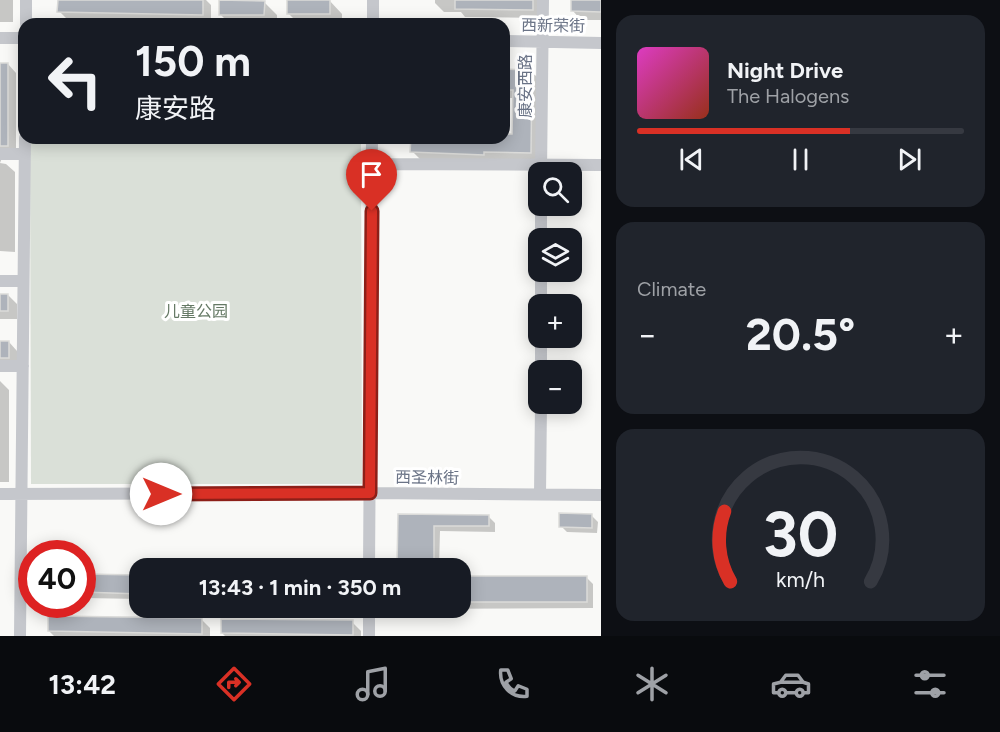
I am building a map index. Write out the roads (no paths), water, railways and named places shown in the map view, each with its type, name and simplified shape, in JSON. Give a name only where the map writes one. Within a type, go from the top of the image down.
[{"type":"street","points":[[26,0],[26,18]]},
{"type":"street","points":[[373,0],[373,18]]},
{"type":"street","name":"康安西路","points":[[542,162],[543,0]]},
{"type":"street","points":[[0,38],[18,38]]},
{"type":"street","name":"西新荣街","points":[[510,41],[601,43]]},
{"type":"street","points":[[20,636],[25,144]]},
{"type":"street","points":[[369,558],[372,144]]},
{"type":"street","points":[[0,154],[25,154]]},
{"type":"street","points":[[372,164],[528,169]]},
{"type":"street","points":[[582,166],[601,165]]},
{"type":"street","points":[[0,281],[24,281]]},
{"type":"street","points":[[0,366],[23,366]]},
{"type":"street","points":[[540,494],[541,414]]},
{"type":"street","name":"西圣林街","points":[[0,494],[601,495]]},
{"type":"street","points":[[369,618],[369,636]]},
{"type":"park label","name":"儿童公园","points":[[196,311]]}]
